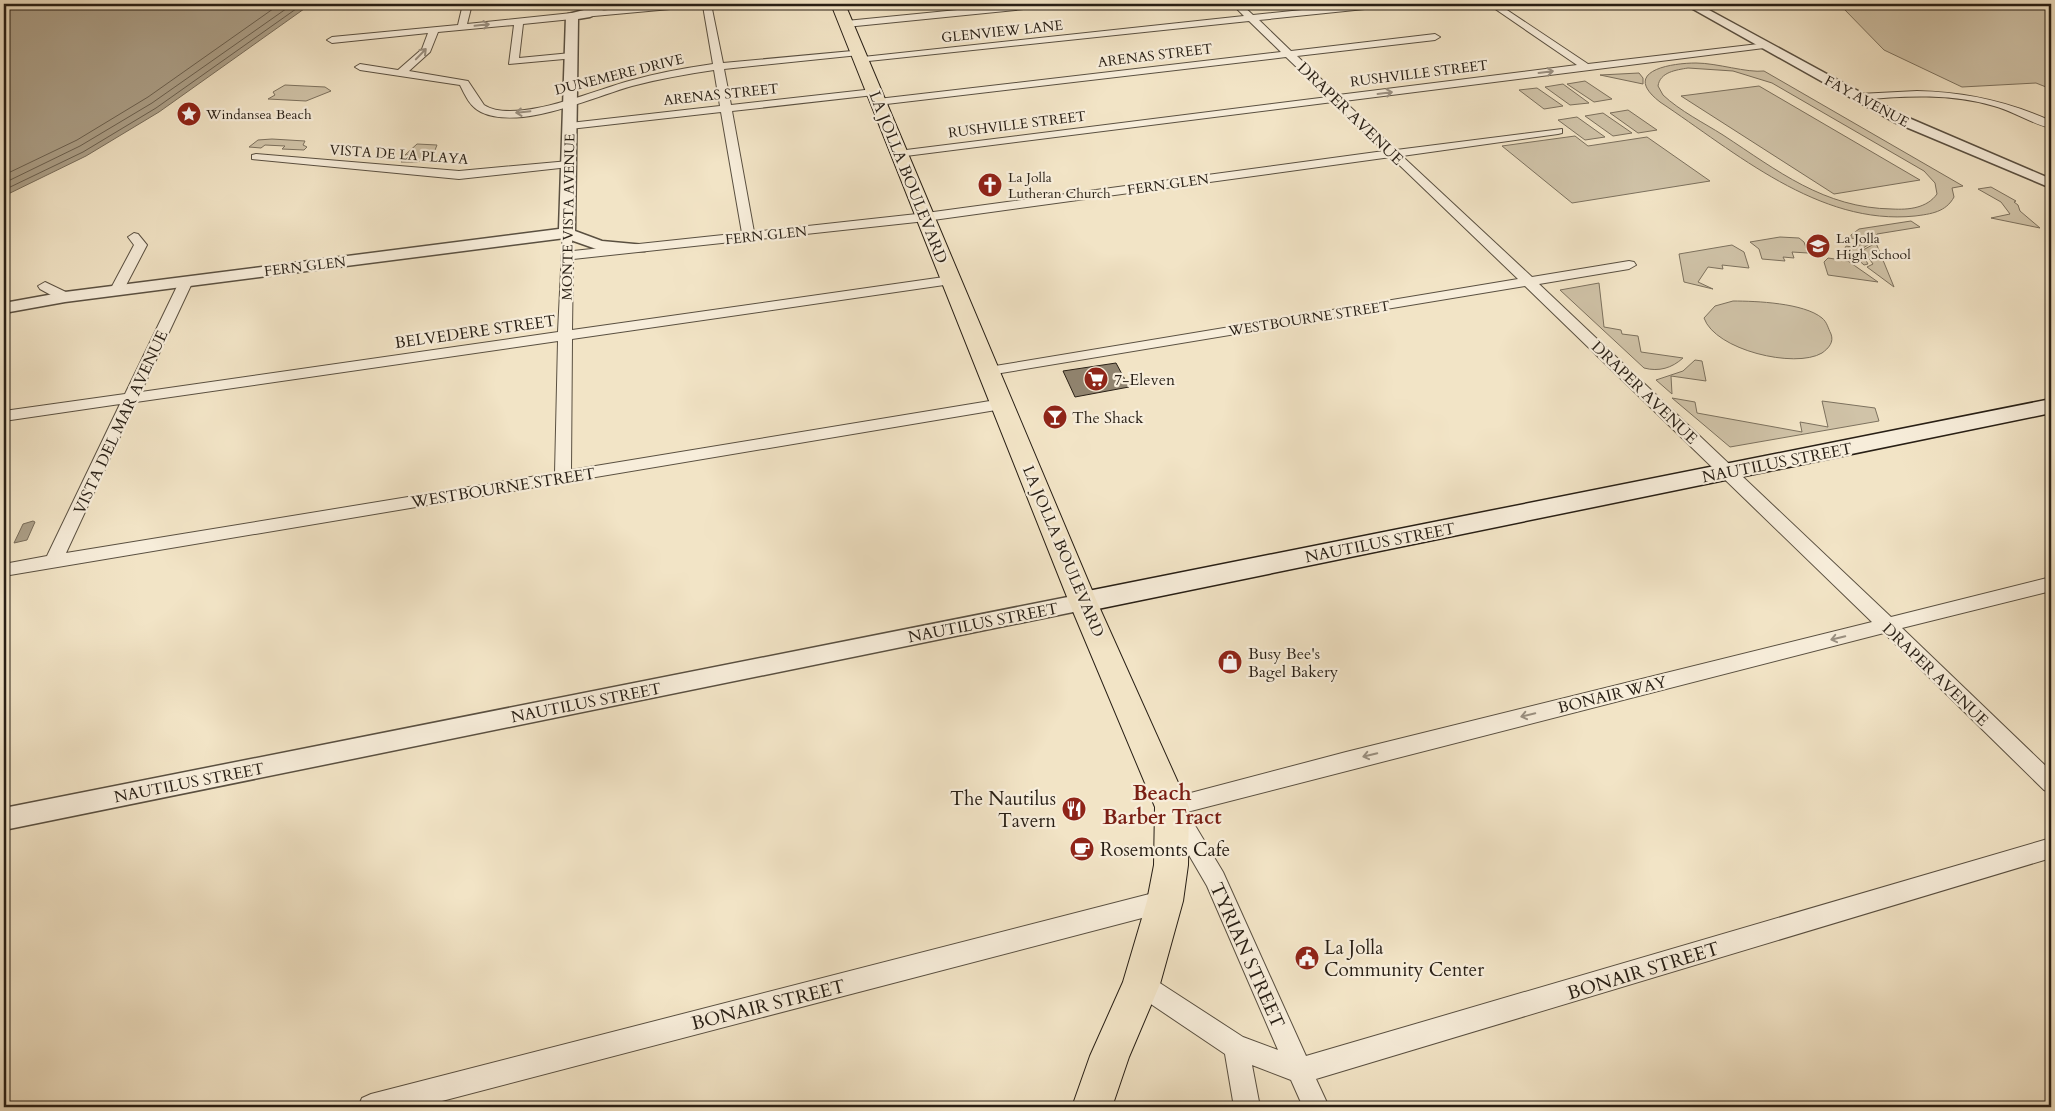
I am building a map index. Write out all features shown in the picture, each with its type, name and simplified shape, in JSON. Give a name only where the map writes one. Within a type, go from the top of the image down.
[{"type":"main road","name":"LA JOLLA BOULEVARD","points":[[838,4],[861,56],[898,154],[926,217],[1084,602],[1172,807],[1171,865],[1165,901],[1141,984],[1110,1056],[1092,1107]]},
{"type":"main road","name":"NAUTILUS STREET","points":[[1084,602],[2051,406]]},
{"type":"street","points":[[462,27],[467,4]]},
{"type":"street","points":[[586,15],[598,10],[597,4]]},
{"type":"street","points":[[332,40],[700,4]]},
{"type":"street","points":[[707,4],[749,237]]},
{"type":"street","points":[[846,24],[1044,4]]},
{"type":"street","name":"DRAPER AVENUE","points":[[1236,4],[1728,472],[2051,784]]},
{"type":"street","name":"GLENVIEW LANE","points":[[861,56],[1384,4]]},
{"type":"street","points":[[1492,4],[1586,67]]},
{"type":"street","name":"FAY AVENUE","points":[[1690,4],[1899,119],[2051,184]]},
{"type":"street","name":"MONTE VISTA AVENUE","points":[[563,477],[572,16]]},
{"type":"street","points":[[519,21],[513,62],[572,56]]},
{"type":"street","points":[[401,73],[426,50],[434,30]]},
{"type":"street","name":"ARENAS STREET","points":[[570,126],[726,109],[876,97],[1435,37]]},
{"type":"street","name":"RUSHVILLE STREET","points":[[898,154],[1764,45]]},
{"type":"street","name":"DUNEMERE DRIVE","points":[[360,67],[464,83],[470,97],[487,110],[523,112],[570,102],[641,80],[717,66],[861,56]]},
{"type":"street","points":[[1859,97],[1899,93],[1985,101],[2012,108],[2051,125]]},
{"type":"street","name":"FERN GLEN","points":[[567,256],[926,217],[1558,130]]},
{"type":"street","name":"VISTA DE LA PLAYA","points":[[256,157],[460,175],[569,164]]},
{"type":"street","points":[[567,233],[588,244],[639,248]]},
{"type":"street","name":"FERN GLEN","points":[[4,308],[116,290],[567,233]]},
{"type":"street","points":[[116,290],[141,246],[134,237]]},
{"type":"street","name":"WESTBOURNE STREET","points":[[989,371],[1629,266]]},
{"type":"street","name":"BELVEDERE STREET","points":[[4,416],[951,280]]},
{"type":"street","name":"VISTA DEL MAR AVENUE","points":[[54,562],[186,281]]},
{"type":"street","points":[[45,286],[65,297]]},
{"type":"street","name":"WESTBOURNE STREET","points":[[4,570],[1002,404]]},
{"type":"street","name":"BONAIR WAY","points":[[1172,807],[1355,758],[2051,584]]},
{"type":"street","name":"NAUTILUS STREET","points":[[4,820],[1084,602]]},
{"type":"street","name":"TYRIAN STREET","points":[[1172,807],[1215,879],[1316,1107]]},
{"type":"street","name":"BONAIR STREET","points":[[1300,1071],[2051,848]]},
{"type":"street","name":"BONAIR STREET","points":[[370,1107],[1165,901]]},
{"type":"street","points":[[1141,984],[1236,1047],[1300,1071]]},
{"type":"street","points":[[1236,1047],[1248,1107]]},
{"type":"shaded area","points":[[1872,4],[2051,4],[2051,89],[2036,83],[1962,87],[1884,50],[1844,9],[1869,9]]},
{"type":"shaded area","points":[[1686,63],[1704,63],[1749,71],[1764,71],[1963,186],[1952,188],[1954,197],[1947,206],[1932,213],[1915,216],[1880,216],[1845,209],[1812,198],[1748,163],[1660,102],[1649,91],[1645,83],[1647,76],[1663,67]],"holes":[[[1688,68],[1733,71],[1772,83],[1924,171],[1935,183],[1937,194],[1923,205],[1898,209],[1867,207],[1823,195],[1783,174],[1684,112],[1663,95],[1658,86],[1659,81],[1669,72]]]},
{"type":"shaded area","points":[[1639,73],[1643,78],[1643,84],[1600,75]]},
{"type":"shaded area","points":[[1585,81],[1612,99],[1594,102],[1567,84]]},
{"type":"shaded area","points":[[1563,84],[1589,103],[1570,105],[1545,87]]},
{"type":"shaded area","points":[[285,85],[325,87],[331,91],[306,101],[268,99],[275,95],[273,92]]},
{"type":"shaded area","points":[[1759,86],[1920,180],[1834,194],[1681,96]]},
{"type":"shaded area","points":[[1537,88],[1563,106],[1544,109],[1519,90]]},
{"type":"shaded area","points":[[1628,110],[1657,130],[1638,133],[1610,113]]},
{"type":"shaded area","points":[[1603,113],[1632,133],[1613,136],[1585,116]]},
{"type":"shaded area","points":[[1577,117],[1605,137],[1585,140],[1558,120]]},
{"type":"shaded area","points":[[1575,136],[1588,146],[1647,137],[1710,181],[1572,203],[1502,146]]},
{"type":"shaded area","points":[[258,140],[305,141],[303,145],[307,147],[304,150],[282,149],[285,146],[265,145],[261,148],[249,147]]},
{"type":"shaded area","points":[[417,144],[437,145],[432,158],[417,162],[401,162],[408,155],[405,155]]},
{"type":"shaded area","points":[[1991,187],[2016,201],[2014,202],[2018,205],[2020,211],[2040,228],[1991,218],[2010,214],[2001,202],[1978,189]]},
{"type":"shaded area","points":[[1911,221],[1920,227],[1877,234],[1876,236],[1861,240],[1851,238],[1851,235],[1859,229]]},
{"type":"shaded area","points":[[1780,237],[1799,238],[1804,242],[1808,253],[1792,252],[1794,258],[1783,257],[1785,261],[1762,259],[1759,249],[1750,242]]},
{"type":"shaded area","points":[[1869,239],[1871,243],[1860,250],[1868,264],[1864,265],[1845,248],[1846,246],[1858,246]]},
{"type":"shaded area","points":[[1876,243],[1894,287],[1867,267],[1873,264],[1863,250]]},
{"type":"shaded area","points":[[1732,245],[1744,252],[1749,268],[1722,265],[1723,269],[1708,267],[1698,282],[1713,289],[1684,282],[1679,254]]},
{"type":"shaded area","points":[[1828,258],[1848,261],[1878,282],[1828,275],[1824,262]]},
{"type":"shaded area","points":[[1599,283],[1604,327],[1621,330],[1622,334],[1638,336],[1641,352],[1683,358],[1665,368],[1655,370],[1644,368],[1560,290]]},
{"type":"shaded area","points":[[1733,301],[1779,304],[1814,313],[1822,318],[1831,334],[1829,347],[1822,353],[1794,359],[1757,354],[1739,347],[1723,339],[1711,329],[1704,318],[1715,306]]},
{"type":"shaded area","points":[[1695,360],[1702,361],[1706,381],[1671,376],[1672,394],[1656,380],[1683,371]]},
{"type":"shaded area","points":[[1672,398],[1695,402],[1697,413],[1802,432],[1800,422],[1828,427],[1822,401],[1875,408],[1879,421],[1730,447]]},
{"type":"water","points":[[4,4],[311,4],[159,112],[86,156],[4,196]]},
{"type":"water","points":[[35,522],[27,540],[14,543],[23,524]]},
{"type":"building","name":"7-Eleven","points":[[1116,363],[1129,387],[1075,397],[1063,371]]},
{"type":"place","name":"Windansea Beach","points":[[189,114]]},
{"type":"place","name":"La Jolla Lutheran Church","points":[[990,185]]},
{"type":"place","name":"La Jolla High School","points":[[1818,246]]},
{"type":"place","name":"7-Eleven","points":[[1096,379]]},
{"type":"place","name":"The Shack","points":[[1055,417]]},
{"type":"place","name":"Busy Bee's Bagel Bakery","points":[[1230,662]]},
{"type":"place","name":"The Nautilus Tavern","points":[[1074,809]]},
{"type":"place","name":"Rosemonts Cafe","points":[[1082,849]]},
{"type":"place","name":"La Jolla Community Center","points":[[1307,958]]},
{"type":"district","name":"Beach Barber Tract","points":[[1162,805]]}]
